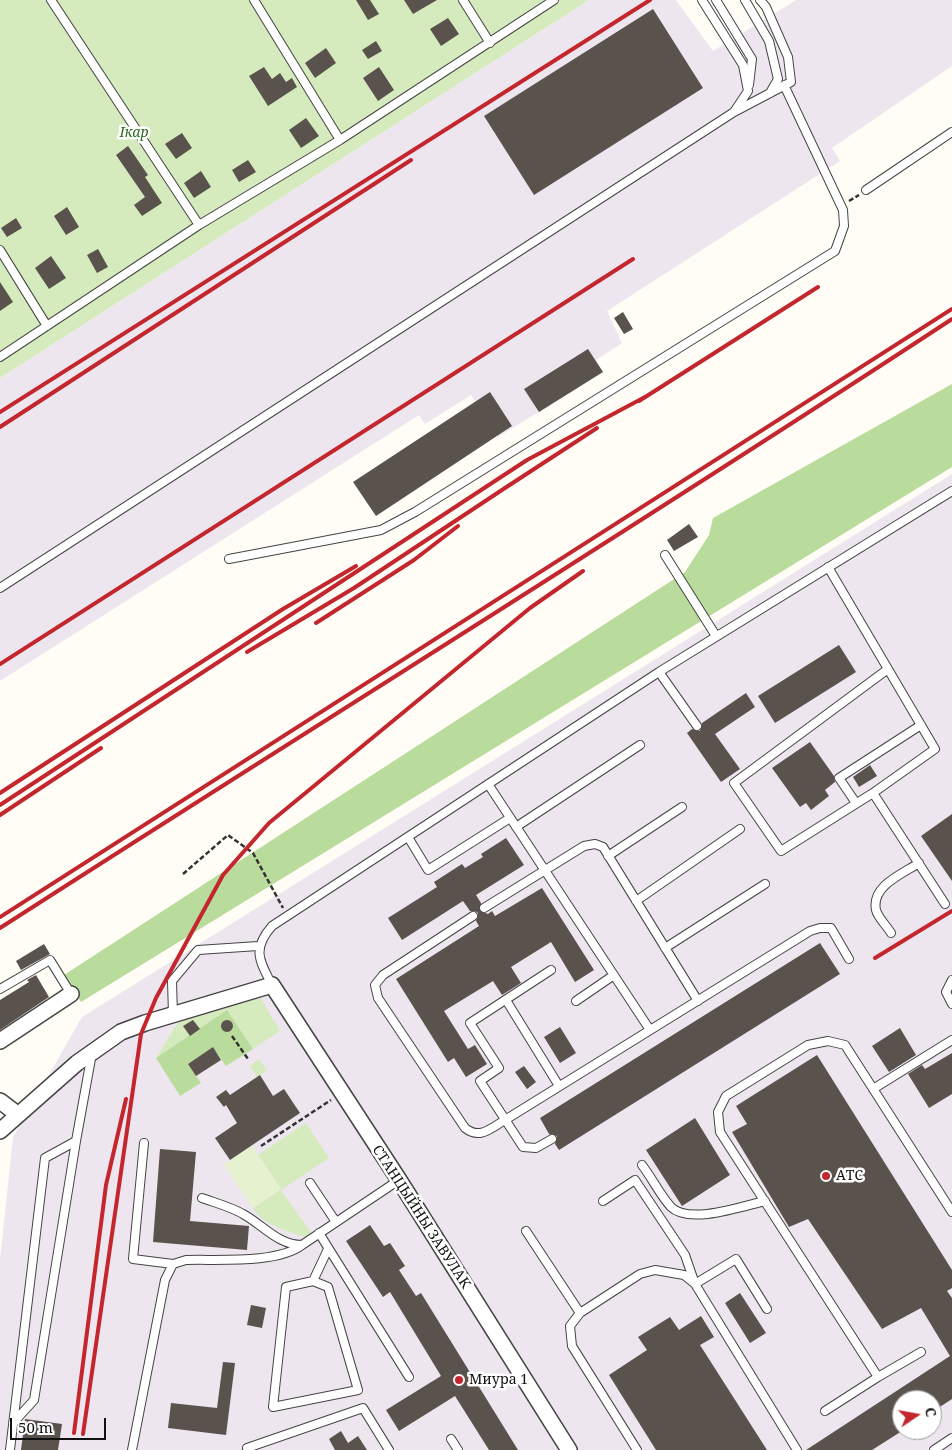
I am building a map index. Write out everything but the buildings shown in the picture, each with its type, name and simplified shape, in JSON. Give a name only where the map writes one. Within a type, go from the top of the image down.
[{"type":"street","points":[[0,1131],[17,1114],[92,1052],[121,1032],[272,985]]},
{"type":"street","name":"СТАНЦЫЙНЫ ЗАВУЛАК","points":[[272,985],[341,1094],[399,1180],[569,1450]]},
{"type":"street","points":[[0,1041],[70,994]]},
{"type":"street","points":[[0,1101],[17,1114]]},
{"type":"lane","points":[[51,0],[199,225]]},
{"type":"lane","points":[[254,0],[340,140]]},
{"type":"lane","points":[[464,0],[490,43]]},
{"type":"lane","points":[[0,357],[199,225],[340,140],[554,0]]},
{"type":"lane","points":[[702,0],[743,65],[748,91]]},
{"type":"lane","points":[[716,0],[752,59],[748,91],[734,112]]},
{"type":"lane","points":[[746,0],[769,41],[778,78],[770,93]]},
{"type":"lane","points":[[0,588],[734,112],[791,82],[788,57],[766,7],[760,0]]},
{"type":"lane","points":[[230,560],[381,530],[415,512],[835,251],[844,226],[841,206],[784,85]]},
{"type":"lane","points":[[866,190],[952,132]]},
{"type":"lane","points":[[0,250],[48,326]]},
{"type":"lane","points":[[272,985],[260,962],[258,946],[272,926],[658,672],[952,491]]},
{"type":"lane","points":[[665,555],[716,636]]},
{"type":"lane","points":[[828,568],[936,749],[873,793],[781,851],[732,779],[888,669]]},
{"type":"lane","points":[[658,672],[697,726]]},
{"type":"lane","points":[[856,803],[839,778],[921,724]]},
{"type":"lane","points":[[516,827],[640,745]]},
{"type":"lane","points":[[488,784],[650,1030]]},
{"type":"lane","points":[[873,793],[945,904]]},
{"type":"lane","points":[[608,856],[682,807]]},
{"type":"lane","points":[[408,837],[428,870],[510,818]]},
{"type":"lane","points":[[636,901],[740,829]]},
{"type":"lane","points":[[484,908],[544,870],[590,845],[595,844],[603,847],[698,1001]]},
{"type":"lane","points":[[891,933],[877,912],[875,898],[881,889],[919,863]]},
{"type":"lane","points":[[665,948],[765,884]]},
{"type":"lane","points":[[473,916],[383,975],[375,985],[378,998],[465,1128],[472,1134],[480,1135],[810,931],[820,928],[832,928],[849,959]]},
{"type":"lane","points":[[173,1015],[172,981],[198,950],[258,946]]},
{"type":"lane","points":[[0,989],[50,960],[70,994]]},
{"type":"lane","points":[[552,970],[470,1024],[499,1068],[480,1081],[523,1147],[536,1148],[552,1138]]},
{"type":"lane","points":[[576,1001],[614,975]]},
{"type":"lane","points":[[952,980],[946,992],[952,1004]]},
{"type":"lane","points":[[506,1000],[559,1086]]},
{"type":"lane","points":[[872,1089],[952,1040]]},
{"type":"lane","points":[[878,1377],[720,1132],[718,1112],[726,1096],[808,1045],[828,1041],[845,1045],[952,1212]]},
{"type":"lane","points":[[13,1423],[34,1400],[92,1052]]},
{"type":"lane","points":[[10,1450],[45,1158],[76,1141]]},
{"type":"lane","points":[[144,1143],[133,1259],[174,1264],[186,1260],[280,1255],[295,1250],[399,1180]]},
{"type":"lane","points":[[642,1165],[672,1207],[682,1214],[699,1215],[765,1201]]},
{"type":"lane","points":[[603,1201],[635,1180],[686,1255],[695,1284],[797,1450]]},
{"type":"lane","points":[[310,1183],[336,1222]]},
{"type":"lane","points":[[202,1198],[244,1214],[270,1234],[294,1245],[302,1245]]},
{"type":"lane","points":[[526,1231],[580,1313]]},
{"type":"lane","points":[[319,1233],[409,1377]]},
{"type":"lane","points":[[313,1281],[328,1249]]},
{"type":"lane","points":[[695,1284],[736,1259],[767,1309]]},
{"type":"lane","points":[[132,1450],[165,1280],[174,1264]]},
{"type":"lane","points":[[638,1450],[572,1346],[570,1326],[580,1313],[640,1274],[655,1270],[684,1275],[695,1284]]},
{"type":"lane","points":[[313,1281],[328,1287],[358,1390],[273,1407],[286,1287],[313,1281]]},
{"type":"lane","points":[[825,1411],[921,1352]]},
{"type":"lane","points":[[247,1448],[363,1408],[389,1450]]},
{"type":"lane","points":[[934,1450],[952,1438]]},
{"type":"lane","points":[[451,1439],[458,1450]]},
{"type":"path","points":[[841,206],[866,190]]},
{"type":"path","points":[[183,874],[228,835],[253,853],[287,916]]},
{"type":"path","points":[[232,1036],[248,1059]]},
{"type":"path","points":[[261,1146],[341,1094]]},
{"type":"shaded area","points":[[589,0],[676,0],[713,51],[796,0],[952,0],[952,66],[832,148],[840,161],[607,311],[622,343],[596,360],[603,372],[498,437],[471,395],[425,424],[419,415],[0,681],[0,378]]},
{"type":"shaded area","points":[[952,474],[952,1450],[0,1450],[0,1260],[13,1137],[82,1017]]},
{"type":"green space","name":"Ікар","points":[[0,0],[589,0],[0,378]]},
{"type":"green space","points":[[952,384],[952,467],[81,1002],[64,975],[685,572],[709,535],[713,518]]},
{"type":"green space","points":[[251,998],[261,999],[280,1031],[253,1049],[227,1010],[156,1058],[180,1019]]},
{"type":"green space","points":[[227,1010],[253,1049],[226,1066],[213,1048],[188,1064],[201,1083],[180,1096],[156,1058]]},
{"type":"green space","points":[[259,1059],[267,1070],[257,1077],[250,1066]]},
{"type":"green space","points":[[306,1123],[329,1158],[281,1190],[316,1240],[272,1225],[258,1215],[253,1208],[281,1189],[258,1155]]},
{"type":"green space","points":[[252,1145],[281,1189],[253,1208],[224,1164]]},
{"type":"railway","points":[[0,412],[650,0]]},
{"type":"railway","points":[[0,427],[411,160]]},
{"type":"railway","points":[[0,664],[633,259]]},
{"type":"railway","points":[[639,401],[818,287]]},
{"type":"railway","points":[[0,917],[952,309]]},
{"type":"railway","points":[[0,928],[715,473],[952,319]]},
{"type":"railway","points":[[0,805],[527,460],[645,397]]},
{"type":"railway","points":[[505,488],[597,428]]},
{"type":"railway","points":[[247,652],[354,588],[511,484]]},
{"type":"railway","points":[[316,623],[414,560],[458,526]]},
{"type":"railway","points":[[0,793],[283,609],[356,566]]},
{"type":"railway","points":[[83,1434],[141,1034],[156,998],[223,875],[269,823],[530,608],[583,571]]},
{"type":"railway","points":[[0,815],[101,748]]},
{"type":"railway","points":[[875,958],[952,911]]},
{"type":"railway","points":[[74,1433],[106,1185],[126,1099]]},
{"type":"place","name":"АТС","points":[[826,1176]]},
{"type":"place","name":"Миура 1","points":[[459,1380]]}]
